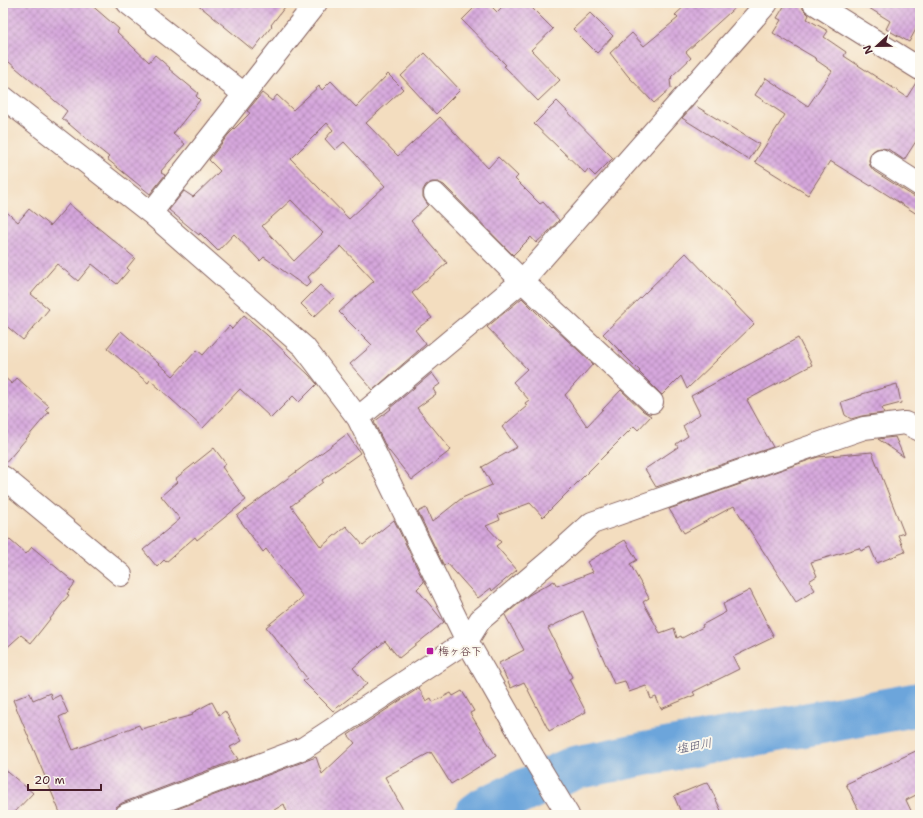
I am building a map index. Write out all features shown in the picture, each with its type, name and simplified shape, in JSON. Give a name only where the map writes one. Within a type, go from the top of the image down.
[{"type":"street","points":[[128,3],[244,94]]},
{"type":"street","points":[[151,213],[316,3]]},
{"type":"street","points":[[358,418],[522,281],[767,3]]},
{"type":"street","points":[[814,3],[920,69]]},
{"type":"street","points":[[3,97],[151,213],[304,347],[358,418],[467,641],[568,815]]},
{"type":"street","points":[[881,160],[918,181]]},
{"type":"street","points":[[435,194],[522,281],[652,402]]},
{"type":"street","points":[[126,815],[304,748],[467,641],[480,620],[552,560],[592,523],[864,428],[905,423],[920,430]]},
{"type":"street","points":[[3,477],[121,575]]},
{"type":"building","points":[[3,3],[89,3],[119,29],[117,32],[149,62],[155,55],[170,68],[169,69],[198,93],[196,96],[200,100],[173,134],[185,144],[161,171],[161,173],[165,175],[150,194],[107,159],[109,157],[62,118],[67,111],[3,57]]},
{"type":"building","points":[[196,3],[288,3],[253,50]]},
{"type":"building","points":[[479,3],[488,3],[497,12],[506,3],[527,3],[553,29],[531,50],[560,80],[538,101],[504,66],[506,65],[462,20]]},
{"type":"building","points":[[688,3],[740,3],[686,52],[691,58],[671,77],[671,88],[654,103],[628,76],[610,53],[632,33],[644,46],[678,18],[675,15]]},
{"type":"building","points":[[786,3],[802,3],[803,9],[809,15],[807,19],[828,31],[824,37],[846,52],[844,56],[907,97],[917,81],[920,81],[920,135],[904,160],[888,149],[881,148],[876,149],[871,153],[869,160],[870,166],[874,171],[913,196],[920,197],[920,216],[872,185],[871,186],[830,161],[808,195],[755,162],[785,115],[755,95],[766,78],[808,106],[832,71],[816,60],[817,59],[773,33],[781,20],[777,18]]},
{"type":"building","points":[[861,3],[920,3],[920,22],[909,42],[886,29],[890,21]]},
{"type":"building","points":[[590,13],[613,36],[597,53],[573,29]]},
{"type":"building","points":[[425,53],[460,90],[436,114],[401,76]]},
{"type":"building","points":[[388,74],[403,89],[366,123],[398,156],[440,117],[488,168],[498,157],[518,176],[515,179],[540,204],[543,202],[559,220],[536,243],[531,237],[513,255],[444,185],[438,182],[432,182],[426,185],[423,190],[423,197],[428,205],[411,221],[447,263],[412,293],[432,318],[415,330],[426,344],[373,390],[350,364],[372,345],[339,312],[374,281],[341,246],[308,277],[311,282],[306,287],[264,257],[260,261],[234,234],[218,251],[200,233],[199,235],[169,210],[184,191],[193,197],[220,171],[209,160],[228,135],[250,113],[247,111],[262,93],[272,101],[277,95],[293,110],[319,86],[322,90],[331,81],[356,107]],"holes":[[[327,123],[333,130],[325,139],[335,150],[344,142],[385,186],[349,219],[291,159]],[[291,200],[323,233],[294,261],[262,226]]]},
{"type":"building","points":[[557,101],[613,158],[595,176],[588,169],[585,173],[534,124]]},
{"type":"building","points":[[694,105],[759,144],[749,160],[682,118]]},
{"type":"building","points":[[69,204],[135,258],[127,268],[129,270],[117,284],[92,264],[78,281],[57,264],[31,294],[49,309],[23,340],[3,323],[3,209],[18,222],[29,209],[50,226]]},
{"type":"building","points":[[686,253],[754,324],[687,389],[681,376],[662,395],[603,334]]},
{"type":"building","points":[[320,285],[334,298],[314,317],[301,304]]},
{"type":"building","points":[[522,298],[551,327],[552,326],[593,364],[565,395],[587,426],[621,390],[643,411],[651,416],[638,430],[634,426],[543,517],[530,503],[498,515],[500,520],[486,526],[501,542],[496,546],[517,570],[492,591],[491,588],[478,598],[447,563],[444,566],[418,512],[426,508],[432,522],[462,498],[492,485],[482,467],[517,447],[502,427],[527,406],[525,403],[529,400],[513,382],[527,369],[487,327]]},
{"type":"building","points":[[244,315],[267,335],[317,384],[299,402],[293,396],[271,418],[240,389],[203,428],[150,380],[148,383],[107,348],[121,331],[173,376],[197,350],[203,355],[229,326],[232,329]]},
{"type":"building","points":[[798,338],[812,365],[747,400],[773,447],[656,487],[645,469],[678,447],[676,444],[688,436],[683,426],[700,414],[691,396]]},
{"type":"building","points":[[432,373],[440,384],[433,389],[436,394],[417,408],[451,450],[412,480],[386,447],[374,422]]},
{"type":"building","points":[[3,376],[12,384],[17,378],[49,406],[45,410],[49,412],[4,465],[3,465]]},
{"type":"building","points":[[897,384],[901,403],[882,408],[884,413],[851,419],[845,415],[841,402]]},
{"type":"building","points":[[347,434],[360,453],[322,480],[323,482],[291,506],[321,547],[346,526],[363,545],[394,520],[424,582],[417,589],[444,622],[399,658],[385,641],[353,668],[367,684],[333,711],[303,681],[307,678],[266,627],[303,597],[266,549],[263,552],[237,516]]},
{"type":"building","points":[[895,437],[904,457],[878,439]]},
{"type":"building","points":[[214,448],[226,464],[222,467],[246,500],[197,540],[195,537],[166,562],[164,560],[157,567],[143,550],[180,519],[161,496],[177,482],[175,479]]},
{"type":"building","points":[[872,452],[904,533],[898,535],[905,552],[877,563],[870,547],[861,551],[859,548],[811,562],[817,576],[809,581],[815,590],[796,602],[734,506],[684,533],[669,509],[818,457]]},
{"type":"building","points":[[3,534],[26,554],[32,547],[75,583],[67,594],[69,595],[31,643],[21,635],[3,651]]},
{"type":"building","points":[[625,540],[637,560],[630,564],[649,598],[643,602],[660,633],[674,628],[677,638],[681,636],[682,638],[703,627],[702,625],[726,612],[723,604],[750,590],[774,637],[733,657],[739,669],[693,692],[695,695],[661,709],[656,697],[651,699],[646,686],[629,692],[625,681],[614,684],[583,611],[548,628],[572,677],[569,679],[586,712],[549,731],[524,682],[511,688],[499,663],[524,650],[505,615],[529,595],[554,581],[557,586],[593,572],[587,562]]},
{"type":"building","points":[[419,688],[426,701],[431,698],[433,702],[451,693],[453,696],[462,691],[474,711],[470,713],[496,756],[451,784],[431,752],[385,777],[406,815],[288,815],[284,804],[266,815],[161,815],[316,757],[322,774],[355,743],[348,735]]},
{"type":"building","points":[[30,693],[33,700],[50,693],[52,699],[60,695],[68,713],[59,717],[73,750],[139,725],[141,729],[193,715],[192,713],[212,702],[219,715],[225,711],[242,741],[230,747],[238,759],[122,803],[116,807],[114,815],[61,815],[13,700]]},
{"type":"building","points":[[920,749],[920,793],[906,800],[913,815],[861,815],[846,784]]},
{"type":"building","points":[[3,768],[33,793],[12,815],[3,815]]},
{"type":"building","points":[[708,782],[723,815],[682,815],[674,796]]},
{"type":"waterway","name":"塩田川","points":[[476,815],[484,809],[574,768],[920,704]]},
{"type":"place","name":"梅ヶ谷下","points":[[430,651]]}]
